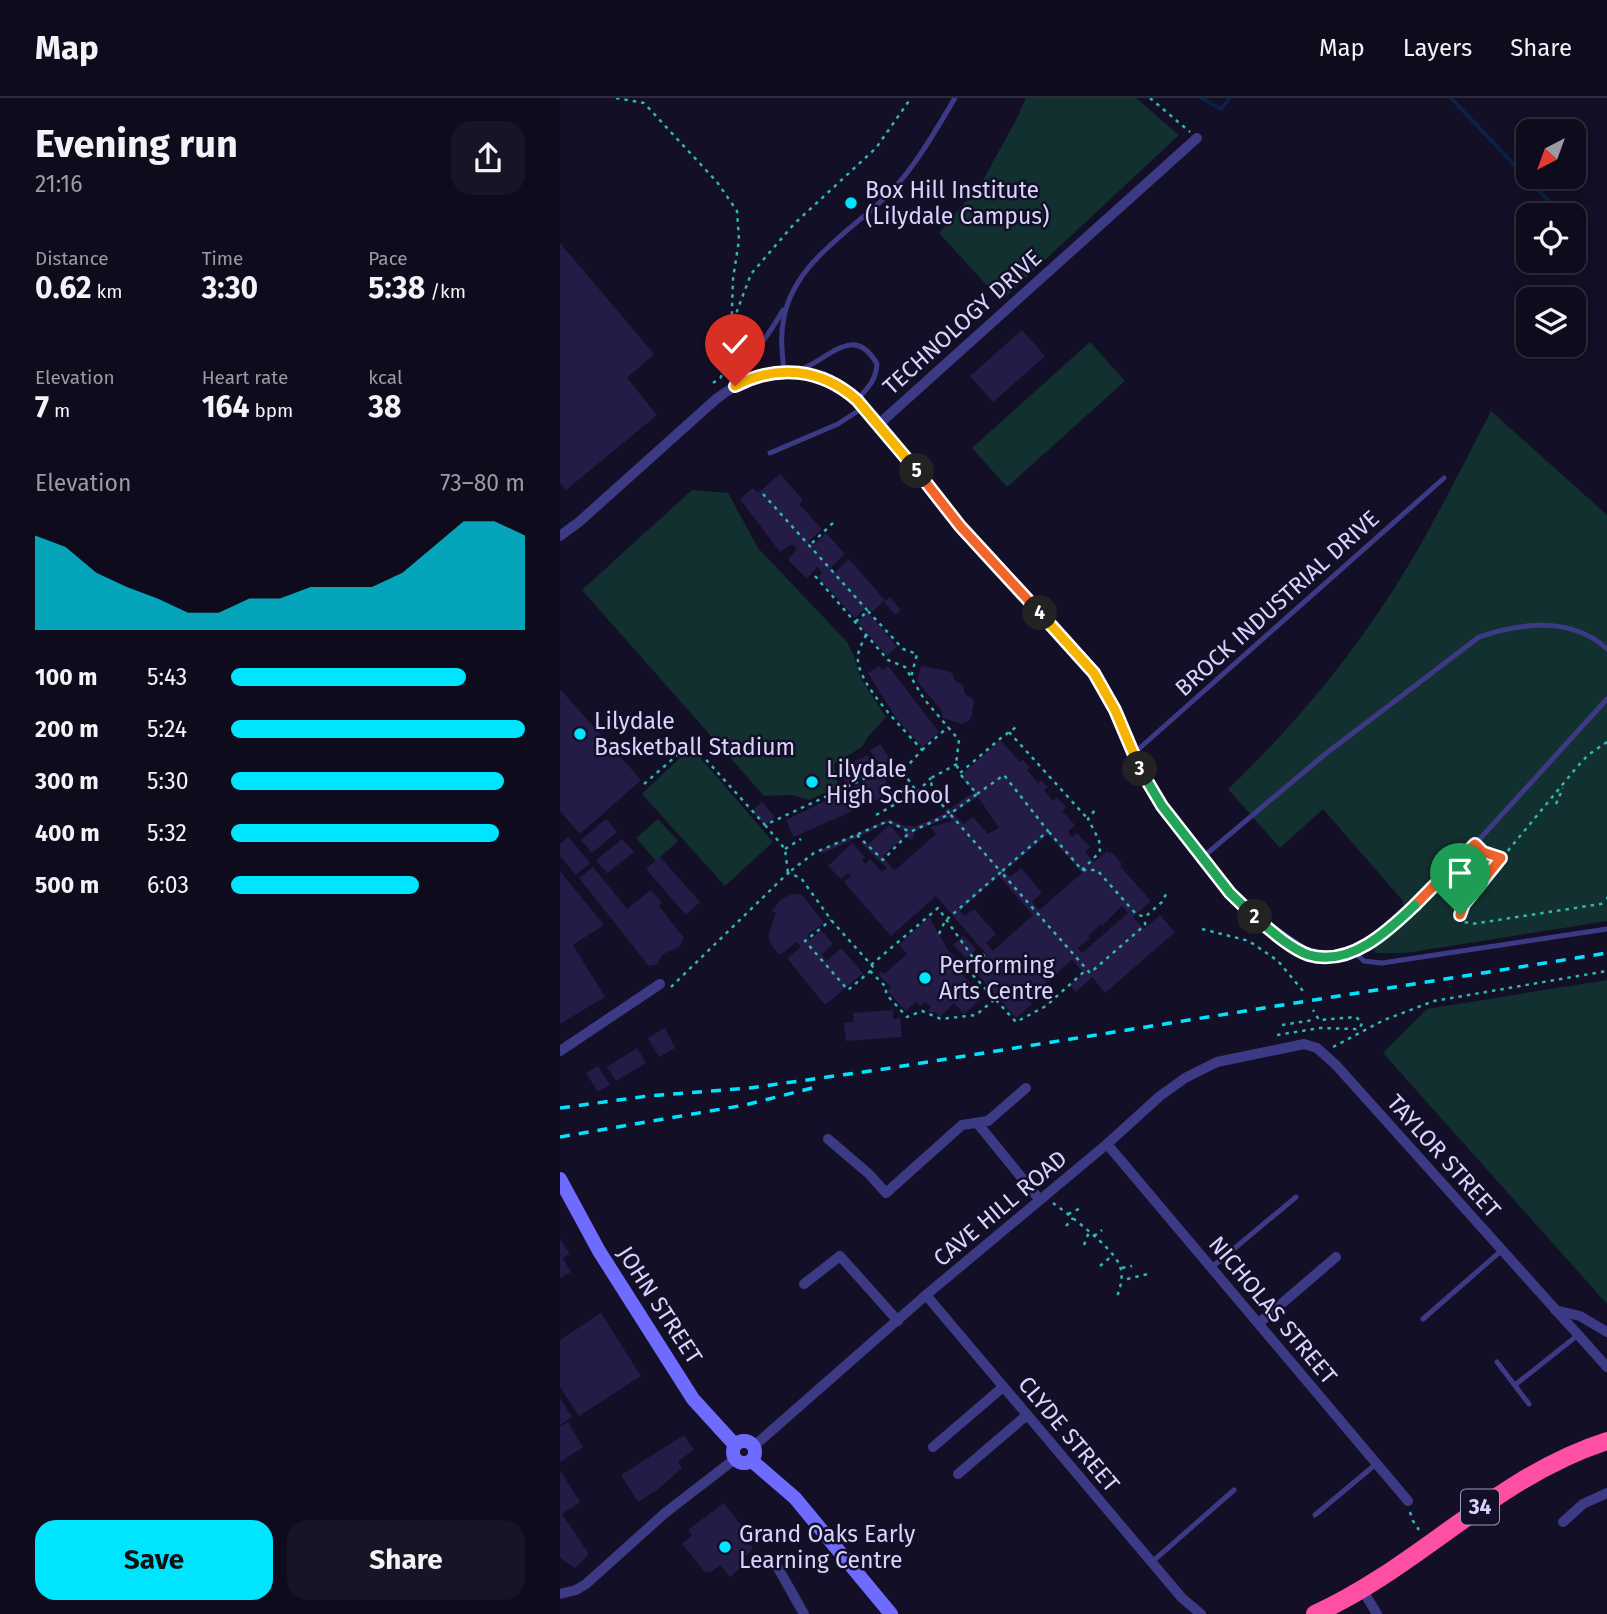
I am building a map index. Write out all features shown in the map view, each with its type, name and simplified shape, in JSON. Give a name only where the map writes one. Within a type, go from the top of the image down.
[{"type":"highway","name":"34","points":[[1315,1614],[1362,1589],[1488,1501],[1561,1460],[1607,1441]]},
{"type":"main road","name":"JOHN STREET","points":[[560,1166],[561,1182],[599,1251],[693,1399],[735,1452]]},
{"type":"main road","points":[[753,1453],[742,1464],[735,1452],[746,1441],[753,1453],[795,1498],[891,1614]]},
{"type":"street","name":"TECHNOLOGY DRIVE","points":[[879,424],[1197,138]]},
{"type":"street","points":[[560,536],[715,400],[735,386],[751,377],[784,371],[824,377],[847,391],[860,403],[960,526],[1094,673],[1115,710],[1133,754],[1162,806],[1204,856],[1230,893],[1257,919],[1293,946],[1310,955],[1337,956],[1354,951]]},
{"type":"street","points":[[560,543],[579,522]]},
{"type":"street","points":[[560,1051],[663,988]]},
{"type":"street","name":"TAYLOR STREET","points":[[1296,1045],[1304,1044],[1317,1048],[1322,1053],[1397,1132],[1607,1367]]},
{"type":"street","name":"CAVE HILL ROAD","points":[[753,1453],[926,1295],[1107,1144],[1150,1104],[1185,1078],[1217,1062],[1296,1045]]},
{"type":"street","points":[[828,1139],[869,1174],[886,1193],[962,1125],[988,1121],[1026,1088]]},
{"type":"street","points":[[978,1124],[1042,1198]]},
{"type":"street","name":"NICHOLAS STREET","points":[[1107,1144],[1408,1501]]},
{"type":"street","points":[[804,1284],[840,1256],[898,1321]]},
{"type":"street","points":[[1259,1323],[1336,1257]]},
{"type":"street","name":"CLYDE STREET","points":[[926,1295],[1182,1598],[1201,1614]]},
{"type":"street","points":[[1555,1310],[1580,1316],[1607,1332]]},
{"type":"street","points":[[933,1447],[1003,1387]]},
{"type":"street","points":[[958,1475],[1027,1415]]},
{"type":"street","points":[[565,1593],[586,1584],[735,1452]]},
{"type":"street","points":[[1563,1522],[1583,1504],[1607,1493]]},
{"type":"street","points":[[778,1568],[804,1614]]},
{"type":"street","points":[[1362,1589],[1377,1614]]},
{"type":"street","name":"CLYDE STREET","points":[[1182,1598],[1190,1614]]},
{"type":"lane","points":[[735,386],[743,369],[771,332],[806,270],[892,190],[929,140],[955,98]]},
{"type":"lane","points":[[784,371],[782,327],[788,301]]},
{"type":"lane","points":[[771,453],[838,424],[860,403],[876,374],[877,364],[866,349],[855,344],[845,344],[821,361],[797,372]]},
{"type":"lane","name":"BROCK INDUSTRIAL DRIVE","points":[[1133,754],[1444,478]]},
{"type":"lane","points":[[1204,856],[1324,755],[1479,637],[1507,627],[1539,624],[1568,629],[1604,647],[1607,639]]},
{"type":"lane","points":[[1607,699],[1475,844],[1403,916],[1354,951],[1364,961],[1382,963],[1607,929]]},
{"type":"lane","points":[[1212,1268],[1296,1197]]},
{"type":"lane","points":[[1423,1319],[1502,1250]]},
{"type":"lane","points":[[1515,1385],[1578,1335]]},
{"type":"lane","points":[[1497,1362],[1529,1404]]},
{"type":"lane","points":[[1315,1515],[1376,1464]]},
{"type":"lane","points":[[1152,1562],[1234,1490]]},
{"type":"path","points":[[616,98],[644,103],[717,182],[737,211],[739,240],[732,289],[731,341],[736,369],[735,386]]},
{"type":"path","points":[[713,383],[721,377],[726,367],[740,299],[757,265],[794,224],[869,156],[911,98]]},
{"type":"path","points":[[1150,98],[1197,138]]},
{"type":"path","points":[[763,494],[903,649],[917,654],[911,677]]},
{"type":"path","points":[[811,543],[836,520]]},
{"type":"path","points":[[815,576],[888,660],[905,667],[924,699],[959,740],[960,773],[978,794]]},
{"type":"path","points":[[855,622],[868,611]]},
{"type":"path","points":[[866,635],[857,657],[862,676],[881,706],[922,750]]},
{"type":"path","points":[[960,773],[1019,725]]},
{"type":"path","points":[[901,773],[931,740],[949,727]]},
{"type":"path","points":[[1009,732],[1088,819],[1099,840],[1100,852],[1082,870]]},
{"type":"path","points":[[1607,742],[1583,761],[1461,908],[1460,915],[1465,922],[1472,924],[1607,900]]},
{"type":"path","points":[[644,784],[691,743],[785,849],[788,873]]},
{"type":"path","points":[[876,815],[916,792],[931,778],[958,764]]},
{"type":"path","points":[[765,825],[887,768],[905,775],[916,792]]},
{"type":"path","points":[[857,835],[883,860],[910,832],[950,814],[1003,775],[1082,870],[1097,870],[1136,914],[1145,917]]},
{"type":"path","points":[[931,778],[932,793],[1090,973],[1145,925],[1145,917],[1162,902],[1167,891]]},
{"type":"path","points":[[1556,804],[1566,782]]},
{"type":"path","points":[[1088,819],[1095,810]]},
{"type":"path","points":[[663,988],[788,873],[814,853],[888,821],[910,832]]},
{"type":"path","points":[[939,934],[945,921],[1048,831]]},
{"type":"path","points":[[785,849],[801,839]]},
{"type":"path","points":[[1475,844],[1483,852],[1509,861]]},
{"type":"path","points":[[788,873],[801,878],[831,920],[874,968],[848,990],[805,941],[831,920]]},
{"type":"path","points":[[871,965],[938,908],[974,959]]},
{"type":"path","points":[[1202,929],[1249,941],[1278,961],[1303,991]]},
{"type":"path","points":[[985,956],[981,953],[974,959],[969,964],[969,971],[1016,1022],[1046,1006],[1087,969]]},
{"type":"path","points":[[870,971],[886,987],[886,994],[907,1017],[922,1011],[941,1019],[976,1015],[995,999]]},
{"type":"path","points":[[1322,1053],[1384,1020],[1434,1001],[1607,971]]},
{"type":"path","points":[[1277,1035],[1311,1028],[1356,1029],[1360,1028],[1362,1023],[1356,1017],[1319,1020],[1313,1010]]},
{"type":"path","points":[[1282,1025],[1313,1020]]},
{"type":"path","points":[[1042,1198],[1068,1214],[1094,1236],[1111,1253],[1122,1275],[1132,1283]]},
{"type":"path","points":[[1068,1214],[1083,1207]]},
{"type":"path","points":[[1066,1227],[1073,1218]]},
{"type":"path","points":[[1094,1236],[1102,1230]]},
{"type":"path","points":[[1084,1245],[1089,1232]]},
{"type":"path","points":[[1100,1266],[1116,1248]]},
{"type":"path","points":[[1120,1269],[1132,1266]]},
{"type":"path","points":[[1126,1279],[1148,1274]]},
{"type":"path","points":[[1117,1297],[1122,1275]]},
{"type":"path","points":[[1408,1501],[1413,1521],[1419,1530]]},
{"type":"green space","points":[[1026,98],[1136,98],[1179,135],[1001,301],[939,233],[982,182]]},
{"type":"green space","points":[[1090,342],[1125,381],[1007,487],[972,448]]},
{"type":"green space","points":[[1491,411],[1607,515],[1607,921],[1406,953],[1376,953],[1375,945],[1404,922],[1403,901],[1323,809],[1280,848],[1228,789],[1312,701],[1385,603],[1427,533]]},
{"type":"green space","points":[[692,490],[728,493],[758,548],[847,642],[861,679],[886,717],[862,747],[834,764],[838,787],[809,800],[792,795],[764,796],[582,590]]},
{"type":"green space","points":[[691,747],[773,842],[725,886],[642,794]]},
{"type":"green space","points":[[658,819],[678,841],[656,861],[636,838]]},
{"type":"green space","points":[[1607,980],[1607,1304],[1383,1053],[1427,1009]]},
{"type":"building","points":[[560,243],[654,354],[627,378],[657,415],[566,490],[560,483]]},
{"type":"building","points":[[1022,330],[1045,356],[993,402],[970,376]]},
{"type":"building","points":[[780,474],[803,500],[799,504],[822,529],[808,542],[813,545],[826,533],[845,554],[832,569],[835,572],[849,559],[885,600],[872,612],[867,607],[855,618],[818,577],[822,573],[817,567],[807,579],[788,560],[797,549],[792,544],[780,552],[740,499],[753,488],[758,493]]},
{"type":"building","points":[[890,597],[901,610],[895,615],[884,602]]},
{"type":"building","points":[[868,612],[897,647],[887,656],[857,622]]},
{"type":"building","points":[[879,666],[882,670],[888,666],[939,732],[922,747],[896,718],[868,673]]},
{"type":"building","points":[[921,666],[948,671],[953,674],[954,680],[963,685],[965,694],[974,702],[968,721],[962,724],[943,718],[942,711],[917,681]]},
{"type":"building","name":"Lilydale Basketball Stadium","points":[[560,689],[641,780],[580,834],[560,811]]},
{"type":"building","points":[[1000,740],[1020,762],[1023,760],[1030,768],[1027,770],[1038,783],[1041,780],[1048,787],[1044,790],[1053,801],[1057,797],[1066,807],[1062,811],[1075,825],[1068,832],[1072,837],[1077,833],[1090,847],[1085,852],[1094,862],[1107,851],[1110,854],[1112,852],[1122,864],[1120,866],[1151,901],[1133,917],[1144,929],[1160,915],[1175,932],[1105,993],[1092,977],[1076,992],[1070,985],[1084,973],[1072,960],[1027,999],[1032,1004],[1016,1018],[972,968],[987,955],[936,896],[891,936],[844,882],[851,876],[848,873],[841,879],[828,866],[852,843],[865,857],[862,860],[865,864],[870,859],[882,872],[887,868],[861,843],[864,840],[868,844],[890,825],[902,839],[883,856],[894,871],[936,834],[930,827],[952,821],[948,818],[915,831],[912,840],[903,836],[905,831],[888,823],[822,854],[820,850],[889,819],[907,827],[914,827],[946,813],[944,812],[948,807],[949,809],[974,792],[960,776]],"holes":[[[978,797],[999,828],[988,834],[973,817],[964,824],[953,813]],[[1048,834],[1082,873],[1039,910],[1032,902],[1042,893],[1021,868],[1010,877],[1005,871]],[[999,876],[1033,915],[993,951],[986,943],[996,934],[974,909],[965,916],[960,911]],[[1122,906],[1128,913],[1082,953],[1078,948],[1101,924],[1102,926]]]},
{"type":"building","points":[[880,744],[891,760],[881,766],[870,751]]},
{"type":"building","points":[[868,755],[876,772],[846,785],[839,768]]},
{"type":"building","points":[[882,773],[892,793],[794,837],[786,820]]},
{"type":"building","points":[[762,802],[775,817],[765,825],[752,811]]},
{"type":"building","points":[[606,819],[617,832],[592,853],[581,840]]},
{"type":"building","points":[[568,837],[590,863],[576,875],[560,856],[560,844]]},
{"type":"building","points":[[622,839],[634,852],[607,873],[596,860]]},
{"type":"building","points":[[660,857],[700,902],[686,915],[646,869]]},
{"type":"building","points":[[593,867],[627,909],[651,890],[662,903],[659,906],[684,938],[679,947],[663,954],[657,964],[649,966],[579,878]]},
{"type":"building","points":[[560,871],[604,925],[573,945],[605,997],[560,1024]]},
{"type":"building","points":[[792,894],[802,895],[824,923],[807,935],[810,940],[821,930],[833,944],[822,954],[826,961],[841,948],[863,973],[825,1005],[787,958],[801,947],[797,942],[780,955],[771,945],[768,936],[776,913],[772,912],[779,901]]},
{"type":"building","points":[[929,917],[948,950],[964,967],[959,971],[983,997],[964,1014],[954,1003],[940,1017],[937,1013],[927,1011],[931,1007],[926,1002],[920,1006],[916,1002],[906,1011],[887,991],[891,987],[879,975],[882,971],[884,974],[907,954],[899,945]]},
{"type":"building","points":[[963,936],[976,949],[967,959],[953,945]]},
{"type":"building","points":[[893,1010],[893,1019],[900,1018],[902,1037],[846,1041],[844,1023],[854,1022],[853,1013]]},
{"type":"building","points":[[665,1028],[675,1048],[659,1057],[648,1038]]},
{"type":"building","points":[[637,1048],[646,1063],[616,1081],[607,1067]]},
{"type":"building","points":[[598,1066],[610,1085],[598,1092],[586,1073]]},
{"type":"building","points":[[560,1239],[570,1254],[563,1258],[571,1272],[560,1278]]},
{"type":"building","points":[[601,1313],[641,1376],[579,1416],[560,1387],[560,1340]]},
{"type":"building","points":[[560,1398],[572,1417],[560,1425]]},
{"type":"building","points":[[568,1422],[583,1447],[560,1462],[560,1427]]},
{"type":"building","points":[[684,1435],[694,1450],[678,1461],[682,1468],[638,1502],[621,1475]]},
{"type":"building","points":[[560,1470],[580,1502],[562,1514],[589,1554],[575,1568],[560,1558]]},
{"type":"building","points":[[724,1503],[744,1529],[740,1532],[753,1548],[742,1561],[743,1566],[730,1577],[720,1565],[706,1573],[682,1544],[692,1535],[688,1530]]},
{"type":"waterway","points":[[1201,98],[1221,109],[1230,98]]},
{"type":"waterway","points":[[1451,98],[1550,203]]},
{"type":"railway","points":[[560,1108],[648,1096],[750,1088],[884,1069],[1607,953]]},
{"type":"railway","points":[[560,1137],[745,1105],[820,1086]]},
{"type":"place","name":"Box Hill Institute (Lilydale Campus)","points":[[851,203]]},
{"type":"place","name":"Lilydale Basketball Stadium","points":[[580,734]]},
{"type":"place","name":"Lilydale High School","points":[[812,782]]},
{"type":"place","name":"Performing Arts Centre","points":[[925,978]]},
{"type":"place","name":"Grand Oaks Early Learning Centre","points":[[725,1547]]},
{"type":"route","points":[[735,386],[751,377],[772,372],[797,372],[824,377],[857,400],[960,526],[1084,659],[1105,689],[1142,774],[1153,792],[1230,893],[1257,919],[1293,946],[1310,955],[1337,956],[1354,951],[1403,916],[1475,844],[1483,852],[1501,858],[1461,908],[1460,915]]}]
